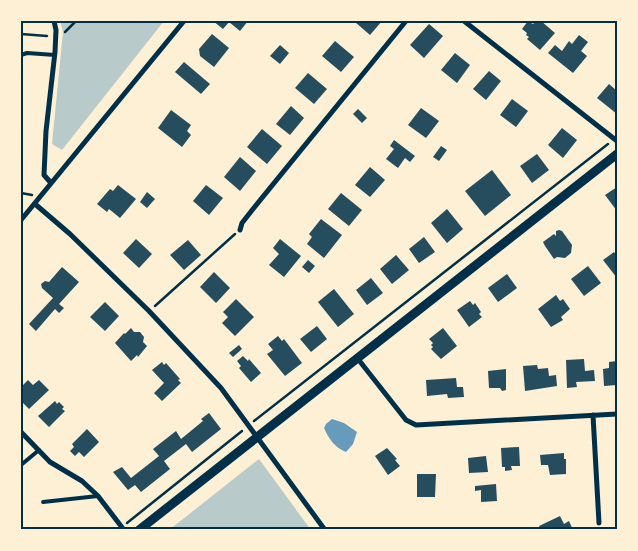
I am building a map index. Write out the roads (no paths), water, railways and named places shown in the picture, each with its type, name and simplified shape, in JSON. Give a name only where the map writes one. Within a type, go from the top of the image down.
[{"type":"street","points":[[50,183],[44,175],[55,55],[56,30],[54,21]]},
{"type":"street","points":[[21,220],[184,21]]},
{"type":"street","points":[[240,230],[242,223],[253,208],[406,21]]},
{"type":"street","points":[[464,21],[615,140]]},
{"type":"street","points":[[139,530],[617,154]]},
{"type":"street","points":[[35,204],[70,234],[149,311],[221,388],[325,530]]},
{"type":"street","points":[[358,359],[406,420],[416,425],[617,414]]},
{"type":"street","points":[[593,415],[599,523]]},
{"type":"street","points":[[21,432],[50,462],[82,480],[98,496],[123,528]]},
{"type":"lane","points":[[21,55],[27,53],[55,55]]},
{"type":"lane","points":[[21,465],[39,450]]},
{"type":"lane","points":[[42,502],[98,496]]},
{"type":"water","points":[[332,419],[344,423],[357,432],[353,444],[346,452],[332,442],[324,428]]}]
